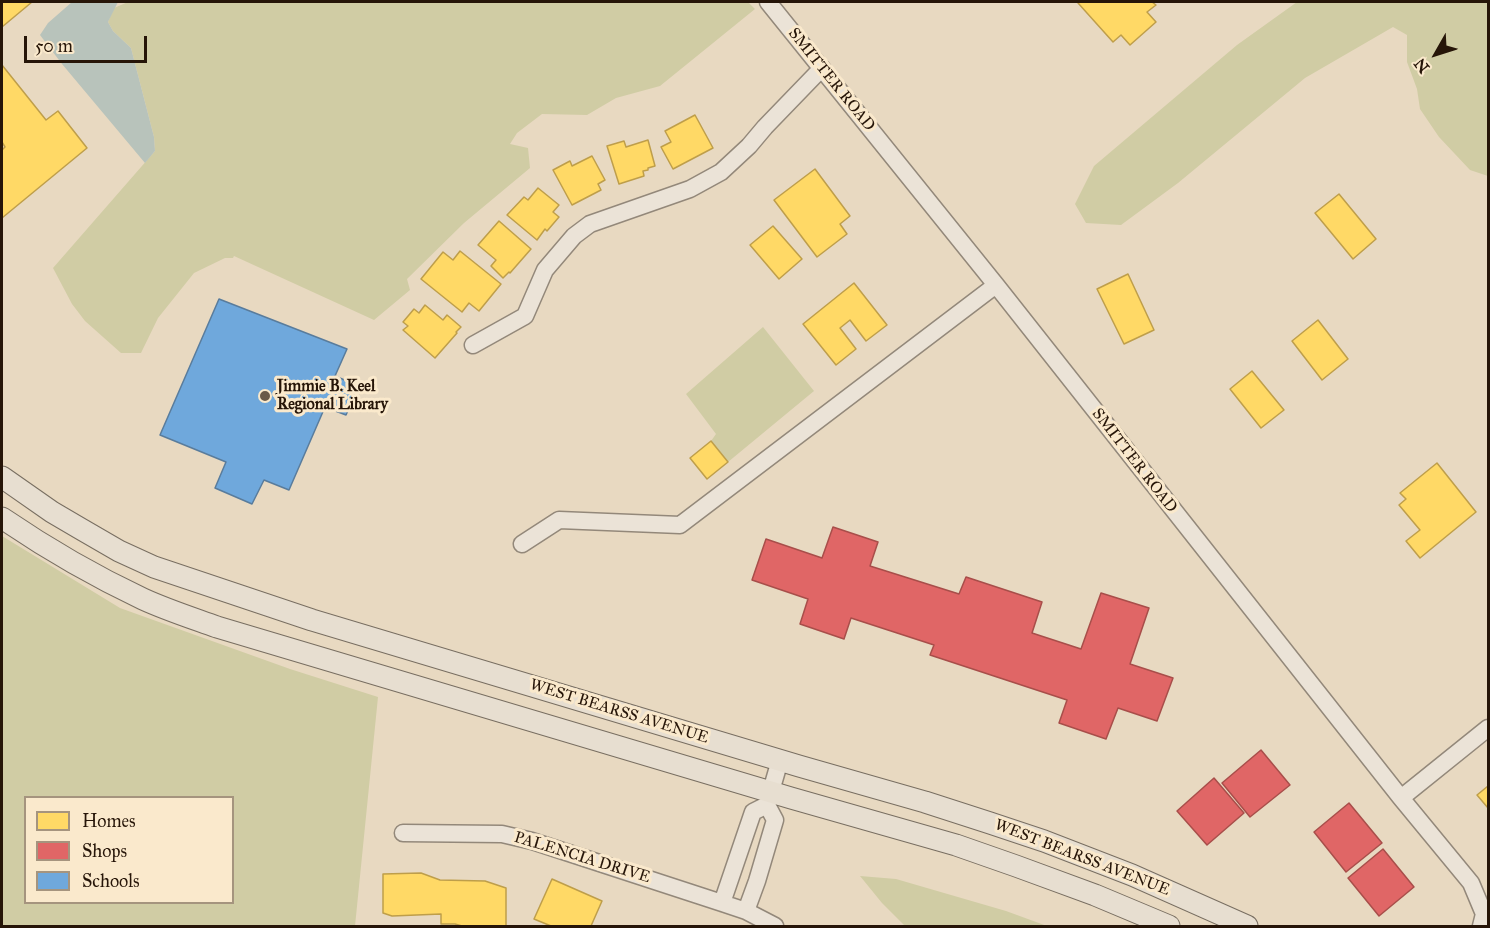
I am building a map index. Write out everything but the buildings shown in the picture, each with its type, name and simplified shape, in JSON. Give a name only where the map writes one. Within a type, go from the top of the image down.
[{"type":"main road","name":"WEST BEARSS AVENUE","points":[[2,477],[71,524],[119,551],[146,563],[312,620],[936,806],[1044,841],[1132,875],[1247,927]]},
{"type":"main road","name":"WEST BEARSS AVENUE","points":[[2,518],[59,555],[143,599],[217,627],[769,799],[956,845],[1095,895],[1169,927]]},
{"type":"main road","points":[[143,599],[169,597],[282,634],[312,620]]},
{"type":"street","name":"SMITTER ROAD","points":[[768,2],[1471,883],[1485,914],[1481,927]]},
{"type":"street","points":[[473,345],[525,316],[545,270],[574,236],[590,224],[690,189],[721,172],[749,146],[822,68]]},
{"type":"street","points":[[522,544],[559,520],[680,525],[996,285]]},
{"type":"street","points":[[1401,798],[1488,728]]},
{"type":"street","points":[[746,911],[775,820],[769,799],[780,760]]},
{"type":"street","points":[[722,903],[753,812],[769,799]]},
{"type":"street","name":"PALENCIA DRIVE","points":[[403,833],[502,834],[544,844],[746,911],[775,927]]},
{"type":"shaded area","points":[[72,2],[118,2],[108,22],[113,31],[131,48],[154,137],[155,151],[145,163],[40,35],[48,23]]},
{"type":"shaded area","points":[[128,2],[748,2],[755,9],[660,86],[616,98],[587,115],[542,114],[517,133],[510,144],[528,148],[530,168],[464,223],[407,279],[410,290],[374,320],[234,256],[194,273],[158,318],[141,353],[121,353],[85,321],[72,304],[53,268],[155,151],[154,137],[131,48],[113,31],[108,22],[114,8]]},
{"type":"shaded area","points":[[1297,2],[1488,2],[1488,176],[1470,170],[1439,137],[1420,109],[1417,89],[1407,62],[1407,35],[1393,27],[1305,78],[1178,183],[1121,225],[1086,223],[1075,204],[1094,166],[1237,45]]},
{"type":"shaded area","points":[[763,327],[814,391],[728,462],[711,441],[716,434],[686,394]]},
{"type":"shaded area","points":[[2,536],[120,608],[290,669],[378,697],[355,926],[2,926]]},
{"type":"shaded area","points":[[860,876],[896,879],[1006,911],[1047,926],[905,926]]},
{"type":"place","name":"Jimmie B. Keel Regional Library","points":[[265,396]]}]
